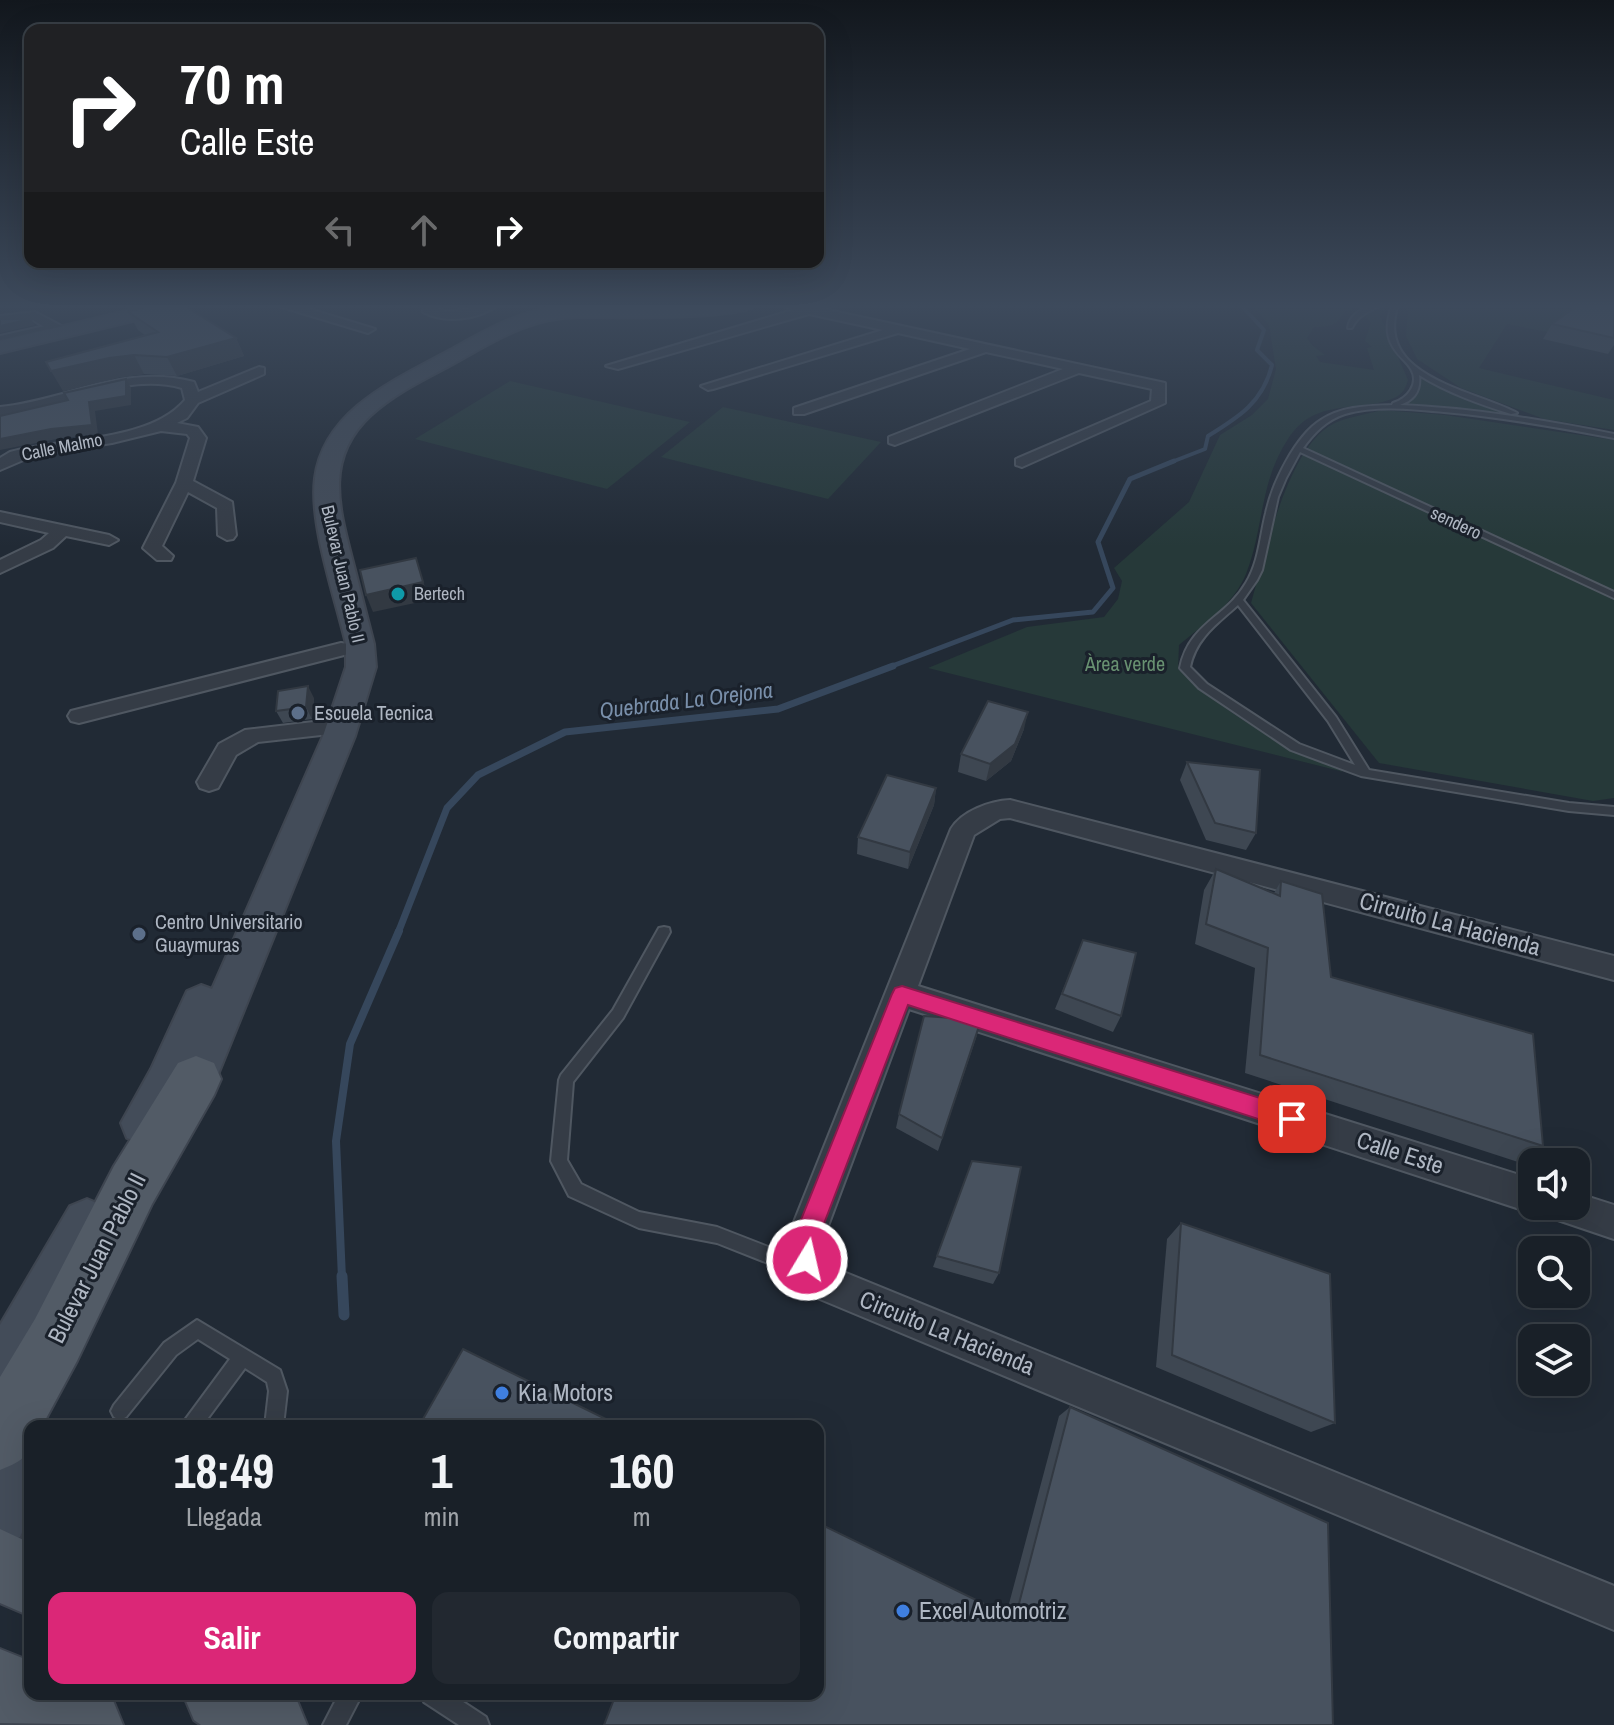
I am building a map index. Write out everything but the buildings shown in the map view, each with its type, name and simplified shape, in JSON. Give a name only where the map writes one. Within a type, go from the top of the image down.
[{"type":"main road","name":"Bulevar Juan Pablo II","points":[[40,1420],[335,697],[341,649],[309,468],[334,422],[384,386]]},
{"type":"main road","name":"Bulevar Juan Pablo II","points":[[0,1438],[56,1340],[133,1185],[339,736],[361,667],[360,644],[326,506],[325,473],[333,449],[347,427],[399,386]]},
{"type":"main road","name":"Bulevar Juan Pablo II","points":[[0,1375],[181,1081]]},
{"type":"main road","name":"Bulevar Juan Pablo II","points":[[0,1408],[119,1188],[181,1081]]},
{"type":"main road","points":[[0,1517],[24,1460]]},
{"type":"main road","points":[[0,1564],[24,1578]]},
{"type":"main road","points":[[0,1686],[55,1722]]},
{"type":"main road","points":[[229,1700],[269,1725]]},
{"type":"street","points":[[0,412],[30,409],[116,386]]},
{"type":"street","points":[[189,386],[193,400]]},
{"type":"street","name":"Calle Malmo","points":[[5,460],[160,426],[190,407],[193,400],[226,386]]},
{"type":"street","points":[[799,411],[876,386]]},
{"type":"street","points":[[895,440],[1034,386]]},
{"type":"street","points":[[1022,462],[1158,403],[1158,386]]},
{"type":"street","points":[[160,426],[196,433],[184,483],[152,548],[164,556]]},
{"type":"street","points":[[184,483],[226,506],[227,535]]},
{"type":"street","points":[[0,517],[109,540]]},
{"type":"street","points":[[0,567],[47,544],[62,530]]},
{"type":"street","points":[[79,716],[341,649]]},
{"type":"street","points":[[209,782],[227,750],[239,741],[253,735],[322,729]]},
{"type":"street","name":"Circuito La Hacienda","points":[[1614,968],[1010,809],[995,810],[964,829],[804,1242],[807,1260],[816,1274],[828,1284],[1614,1608]]},
{"type":"street","name":"Calle Este","points":[[902,994],[1518,1192]]},
{"type":"street","points":[[1590,1214],[1614,1222]]},
{"type":"lane","points":[[1415,386],[1412,396],[1403,403],[1338,413],[1322,421],[1299,449],[1274,495],[1254,578],[1240,602],[1194,640],[1186,653],[1185,668],[1225,702],[1295,747],[1365,773],[1569,807],[1614,811]]},
{"type":"lane","points":[[1443,386],[1540,422]]},
{"type":"lane","points":[[1380,406],[1540,422],[1614,436]]},
{"type":"lane","name":"sendero","points":[[1299,449],[1614,595]]},
{"type":"lane","points":[[1240,602],[1332,719],[1365,773]]},
{"type":"lane","points":[[664,932],[618,1014],[566,1080],[559,1161],[564,1173],[575,1190],[639,1220],[717,1235],[816,1274]]},
{"type":"lane","points":[[120,1411],[170,1349],[190,1331],[197,1329],[274,1376],[277,1381],[274,1420]]},
{"type":"lane","points":[[196,1420],[243,1357]]},
{"type":"lane","points":[[334,1725],[348,1700]]},
{"type":"lane","points":[[441,1700],[478,1725]]},
{"type":"green space","points":[[503,386],[530,386],[690,422],[607,489],[415,439]]},
{"type":"green space","name":"Àrea verde","points":[[1272,386],[1406,386],[1397,397],[1380,403],[1324,411],[1299,426],[1288,439],[1272,472],[1252,557],[1241,585],[1208,622],[1179,645],[1178,669],[1216,701],[1256,728],[1344,772],[928,668],[1027,627],[1104,617],[1118,599],[1122,581],[1114,568],[1189,502],[1220,435],[1252,415],[1268,399]]},
{"type":"green space","points":[[1416,386],[1436,386],[1508,415],[1405,406]]},
{"type":"green space","points":[[1457,386],[1553,386],[1614,400],[1614,430],[1544,419]]},
{"type":"green space","points":[[723,407],[881,442],[828,499],[661,457]]},
{"type":"green space","points":[[1382,410],[1445,415],[1614,440],[1614,798],[1593,801],[1379,763],[1251,603],[1270,534],[1300,460],[1328,427]]},
{"type":"waterway","points":[[1171,462],[1205,449],[1208,436],[1248,407],[1265,386]]},
{"type":"waterway","name":"Quebrada La Orejona","points":[[887,668],[1013,620],[1093,612],[1113,588],[1098,542],[1130,479],[1171,462]]},
{"type":"waterway","name":"Quebrada La Orejona","points":[[398,933],[447,808],[478,775],[565,732],[778,709],[893,666]]},
{"type":"waterway","name":"Quebrada La Orejona","points":[[342,1278],[336,1141],[350,1044],[399,931]]},
{"type":"waterway","name":"Quebrada La Orejona","points":[[342,1276],[344,1315]]},
{"type":"place","name":"Bertech","points":[[398,594]]},
{"type":"place","name":"Escuela Tecnica","points":[[298,713]]},
{"type":"place","name":"Centro Universitario Guaymuras","points":[[139,934]]},
{"type":"place","name":"Kia Motors","points":[[502,1393]]},
{"type":"place","name":"Excel Automotriz","points":[[903,1611]]},
{"type":"route","points":[[807,1260],[804,1242],[902,994],[1292,1119]]}]
